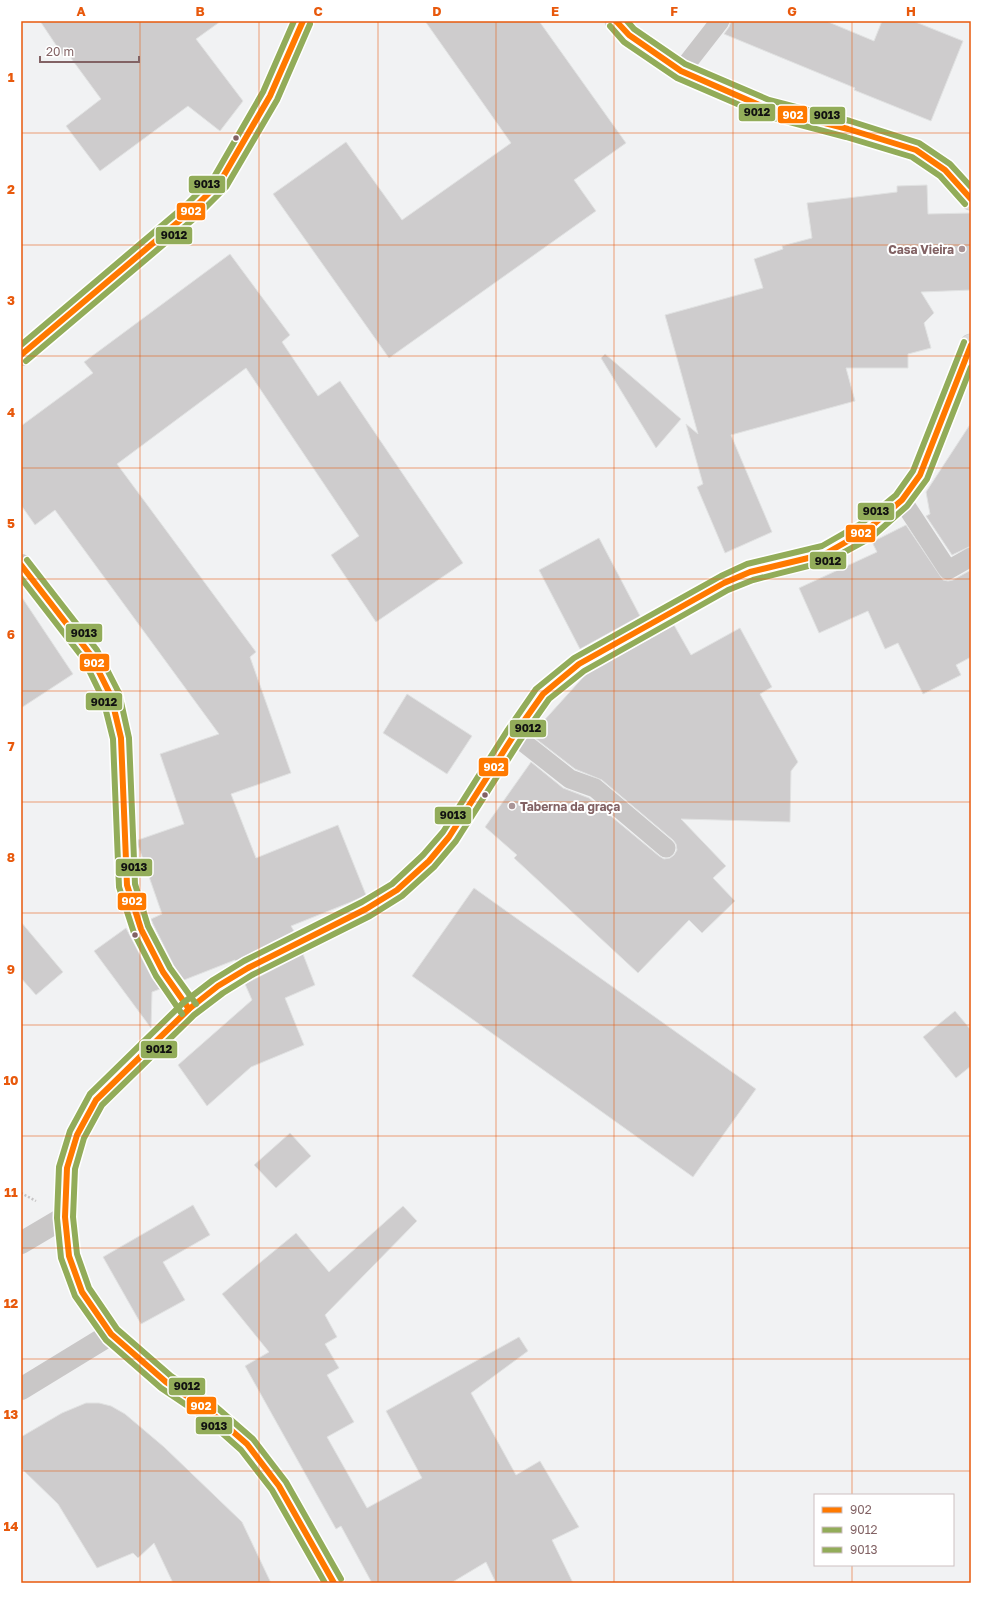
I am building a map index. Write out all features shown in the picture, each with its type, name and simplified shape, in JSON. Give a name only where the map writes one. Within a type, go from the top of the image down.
[{"type":"main road","points":[[616,21],[629,35],[681,71],[766,108],[848,129],[916,150],[944,170],[971,199]]},
{"type":"main road","points":[[334,1583],[279,1486],[247,1444],[209,1411],[166,1382],[111,1334],[82,1292],[69,1256],[65,1216],[67,1168],[76,1135],[96,1100],[189,1009],[218,986],[248,968],[366,910],[397,890],[429,861],[449,837],[514,735],[543,694],[579,664],[724,583],[750,572],[825,554],[867,530],[902,500],[920,475],[971,345]]},
{"type":"street","points":[[21,354],[191,211],[220,182],[238,154],[270,96],[303,21]]},
{"type":"street","points":[[21,565],[90,654],[111,696],[121,738],[127,885],[141,929],[163,972],[189,1009]]},
{"type":"street","points":[[21,1243],[65,1216]]},
{"type":"street","points":[[21,1389],[111,1334]]},
{"type":"lane","points":[[681,71],[720,21]]},
{"type":"lane","points":[[902,500],[948,570],[971,557]]},
{"type":"lane","points":[[514,735],[570,779],[595,788],[666,848]]},
{"type":"building","points":[[40,21],[221,21],[196,39],[243,101],[220,131],[188,106],[100,171],[66,126],[101,99],[68,54],[64,57]]},
{"type":"building","points":[[425,21],[539,21],[626,143],[574,180],[596,211],[389,358],[273,194],[346,142],[402,220],[511,143]]},
{"type":"building","points":[[731,21],[826,21],[874,41],[882,21],[913,21],[963,41],[931,121],[854,90],[855,88],[724,34]]},
{"type":"building","points":[[927,185],[928,214],[971,213],[971,290],[921,292],[934,313],[924,323],[931,348],[908,354],[908,368],[846,368],[855,401],[731,435],[772,532],[725,553],[697,487],[703,484],[686,424],[698,434],[665,315],[763,288],[754,259],[783,249],[782,246],[812,238],[807,203],[897,192],[897,186]]},
{"type":"building","points":[[230,254],[290,335],[282,342],[318,396],[340,381],[463,563],[376,622],[331,555],[359,536],[246,368],[117,464],[256,652],[250,657],[291,773],[231,794],[256,858],[338,825],[366,895],[291,926],[294,931],[236,961],[235,960],[184,980],[174,966],[151,919],[162,914],[138,845],[138,840],[184,824],[160,754],[219,734],[55,510],[35,525],[21,505],[21,426],[93,373],[84,362]]},
{"type":"building","points":[[605,354],[681,419],[656,448],[601,358]]},
{"type":"building","points":[[971,423],[971,546],[952,555],[926,516],[930,514],[926,492]]},
{"type":"building","points":[[906,525],[943,580],[953,580],[971,570],[971,657],[956,665],[961,675],[923,694],[898,643],[885,649],[868,611],[819,633],[799,588],[877,552],[872,542]]},
{"type":"building","points":[[599,538],[640,616],[580,649],[539,570]]},
{"type":"building","points":[[21,596],[73,674],[21,708]]},
{"type":"building","points":[[674,625],[691,655],[740,628],[772,687],[760,694],[798,762],[791,771],[790,822],[681,819],[726,866],[713,878],[735,901],[702,933],[689,920],[638,973],[514,858],[517,855],[485,827],[531,762],[563,788],[589,798],[659,856],[664,859],[670,858],[674,855],[677,850],[676,844],[673,840],[602,780],[575,769],[531,735],[586,674]]},
{"type":"building","points":[[407,694],[472,736],[447,774],[383,733]]},
{"type":"building","points":[[474,888],[756,1089],[693,1177],[412,976]]},
{"type":"building","points":[[21,922],[63,972],[36,995],[21,978]]},
{"type":"building","points":[[126,928],[152,978],[160,989],[152,992],[151,1028],[94,951]]},
{"type":"building","points":[[303,954],[315,985],[285,998],[304,1045],[251,1067],[207,1106],[178,1065],[252,1000],[245,984]]},
{"type":"building","points":[[955,1011],[971,1030],[971,1066],[956,1078],[923,1037]]},
{"type":"building","points":[[290,1133],[311,1156],[276,1188],[254,1165]]},
{"type":"building","points":[[193,1205],[210,1235],[163,1262],[185,1300],[141,1324],[103,1257]]},
{"type":"building","points":[[403,1206],[417,1221],[325,1315],[337,1337],[325,1344],[339,1368],[327,1375],[354,1422],[327,1437],[367,1508],[422,1478],[386,1411],[519,1337],[528,1351],[471,1393],[516,1475],[540,1461],[579,1527],[552,1540],[573,1583],[496,1583],[486,1562],[451,1583],[372,1583],[341,1526],[336,1529],[245,1366],[269,1352],[222,1294],[296,1233],[329,1272]]},
{"type":"building","points":[[86,1403],[99,1403],[111,1406],[125,1414],[164,1447],[242,1522],[271,1583],[173,1583],[154,1543],[138,1558],[133,1553],[97,1568],[58,1504],[21,1468],[21,1437],[62,1413]]},
{"type":"transit line","name":"9013","points":[[21,345],[186,205],[214,177],[263,92],[294,21]]},
{"type":"transit line","name":"902","points":[[21,355],[191,211],[220,182],[270,96],[303,21]]},
{"type":"transit line","name":"902","points":[[616,21],[629,35],[681,71],[766,108],[848,129],[916,150],[945,170],[971,199]]},
{"type":"transit line","name":"9013","points":[[627,21],[634,29],[685,64],[769,100],[850,121],[919,143],[950,164],[971,187]]},
{"type":"transit line","name":"9012","points":[[26,361],[196,217],[226,187],[277,100],[310,24]]},
{"type":"transit line","name":"9012","points":[[610,26],[624,42],[677,78],[763,115],[846,137],[912,157],[940,176],[965,204]]},
{"type":"transit line","name":"9013","points":[[325,1583],[272,1490],[241,1450],[204,1417],[161,1388],[106,1340],[75,1296],[61,1258],[57,1218],[59,1167],[70,1131],[90,1094],[183,1003],[213,980],[244,961],[362,902],[392,884],[423,855],[443,832],[507,731],[536,689],[574,658],[721,576],[747,564],[822,546],[862,523],[896,495],[913,471],[964,342]]},
{"type":"transit line","name":"902","points":[[334,1583],[279,1486],[247,1444],[209,1411],[166,1382],[111,1334],[82,1292],[69,1256],[65,1217],[67,1168],[77,1135],[96,1100],[189,1009],[218,986],[248,968],[366,909],[397,890],[429,861],[449,837],[514,735],[543,694],[579,664],[724,583],[750,572],[825,554],[867,530],[902,500],[920,475],[971,345]]},
{"type":"transit line","name":"9012","points":[[341,1579],[286,1482],[253,1439],[214,1405],[171,1376],[117,1329],[89,1288],[77,1254],[73,1217],[75,1169],[84,1138],[102,1105],[194,1015],[223,993],[252,975],[370,916],[402,896],[434,867],[456,841],[521,739],[549,699],[584,671],[728,590],[753,580],[828,561],[872,537],[907,506],[927,479],[971,367]]},
{"type":"transit line","name":"9013","points":[[27,560],[97,650],[119,693],[129,738],[135,884],[148,926],[170,968],[196,1004]]},
{"type":"transit line","name":"902","points":[[21,565],[90,654],[111,696],[121,738],[127,885],[141,929],[163,972],[189,1009]]},
{"type":"transit line","name":"9012","points":[[21,578],[83,658],[103,699],[113,739],[119,887],[134,933],[156,976],[182,1014]]},
{"type":"place","name":"Casa Vieira","points":[[962,249]]},
{"type":"place","name":"Taberna da graça","points":[[512,806]]}]
